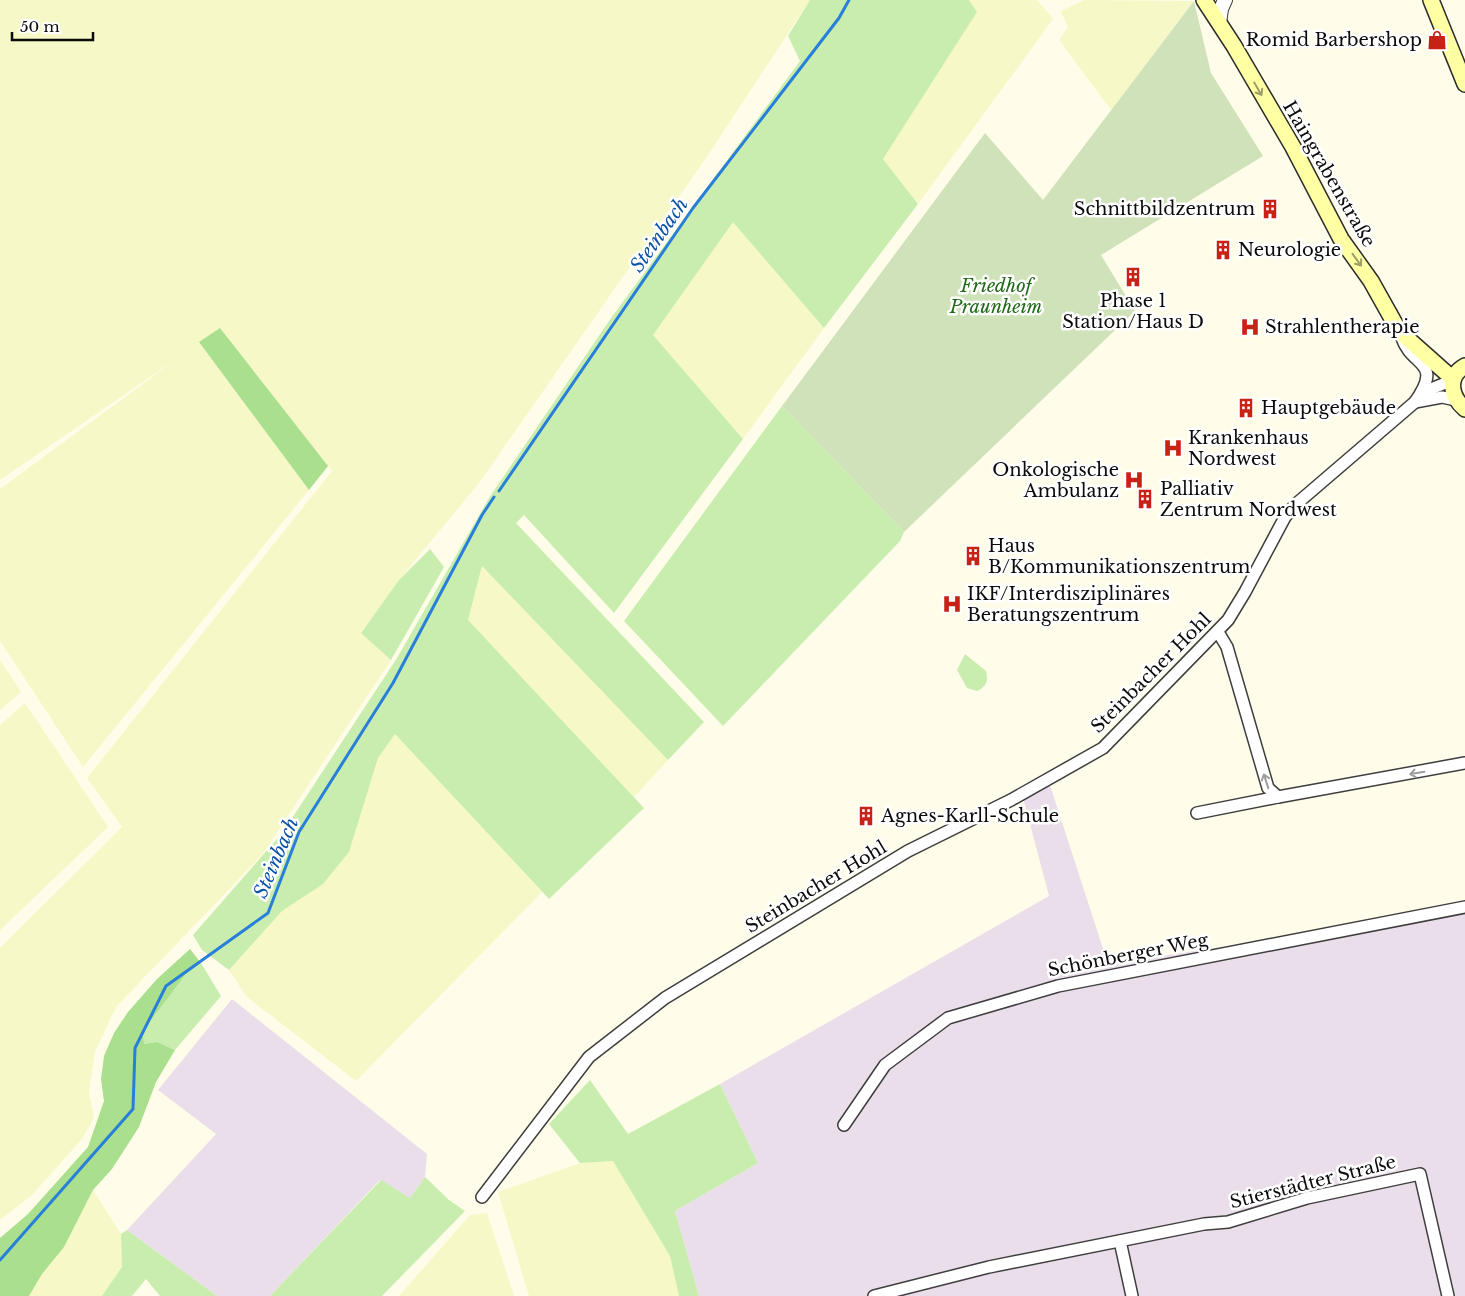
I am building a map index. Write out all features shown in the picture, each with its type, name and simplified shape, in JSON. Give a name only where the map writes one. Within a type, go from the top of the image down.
[{"type":"main road","name":"Haingrabenstraße","points":[[1204,0],[1292,148],[1341,239],[1371,281],[1399,331],[1453,380]]},
{"type":"main road","points":[[1430,0],[1465,84]]},
{"type":"main road","points":[[1460,404],[1452,387],[1453,380],[1465,366]]},
{"type":"street","points":[[1219,23],[1221,9],[1225,0]]},
{"type":"street","points":[[1399,331],[1404,345],[1426,369],[1427,376],[1418,397],[1442,397],[1460,404]]},
{"type":"street","name":"Steinbacher Hohl","points":[[482,1197],[589,1057],[665,998],[908,852],[1012,800],[1103,748],[1206,640],[1218,632],[1245,592],[1285,517],[1302,499],[1418,397],[1453,380]]},
{"type":"street","points":[[1218,632],[1227,647],[1268,788],[1278,797]]},
{"type":"street","points":[[1197,813],[1465,763]]},
{"type":"street","name":"Schönberger Weg","points":[[844,1125],[885,1064],[948,1018],[1058,986],[1465,906]]},
{"type":"street","name":"Stierstädter Straße","points":[[874,1296],[989,1267],[1204,1224],[1228,1222],[1307,1198],[1420,1174],[1448,1296]]},
{"type":"street","points":[[1120,1241],[1132,1296]]},
{"type":"shaded area","points":[[1049,782],[1108,964],[1465,910],[1465,1296],[699,1296],[675,1211],[758,1163],[720,1084],[1049,896],[1022,794]]},
{"type":"shaded area","points":[[232,999],[427,1154],[425,1177],[410,1198],[380,1180],[270,1296],[217,1296],[127,1230],[216,1134],[158,1090]]},
{"type":"green space","points":[[0,0],[810,0],[708,155],[479,483],[399,580],[361,632],[391,660],[262,855],[116,1007],[95,1052],[89,1092],[94,1118],[82,1139],[31,1196],[0,1220],[0,948],[122,827],[87,778],[332,471],[220,328],[200,343],[309,490],[83,767],[0,641],[0,489],[178,358],[0,480]]},
{"type":"green space","points":[[810,0],[969,0],[977,12],[883,159],[918,204],[824,328],[733,222],[653,335],[743,439],[614,613],[524,515],[516,523],[704,722],[668,760],[482,566],[468,620],[644,808],[549,899],[395,734],[378,758],[349,852],[323,884],[282,911],[229,970],[202,950],[193,935],[283,832],[397,658],[489,498],[611,318],[800,61],[788,36]]},
{"type":"green space","points":[[969,0],[1037,0],[1053,19],[918,204],[883,159],[977,12]]},
{"type":"green space","points":[[1084,0],[1194,1],[1111,110],[1059,40],[1068,27],[1061,11]]},
{"type":"green space","name":"Friedhof Praunheim","points":[[1194,1],[1211,73],[1263,156],[1101,255],[1135,311],[904,532],[782,406],[985,133],[1043,200]]},
{"type":"green space","points":[[733,221],[824,328],[743,439],[653,335]]},
{"type":"green space","points":[[220,328],[328,466],[309,490],[199,342]]},
{"type":"green space","points":[[782,406],[904,532],[900,541],[723,726],[624,621]]},
{"type":"green space","points":[[430,549],[444,567],[391,660],[361,633],[399,580]]},
{"type":"green space","points":[[482,566],[668,760],[634,797],[468,620]]},
{"type":"green space","points":[[965,654],[986,671],[986,683],[983,688],[977,691],[967,688],[957,670]]},
{"type":"green space","points":[[0,660],[21,692],[0,710]]},
{"type":"green space","points":[[25,703],[108,827],[0,930],[0,725]]},
{"type":"green space","points":[[395,734],[542,892],[356,1081],[247,997],[229,970],[282,911],[323,884],[349,852],[378,758]]},
{"type":"green space","points":[[190,949],[201,963],[186,974],[143,1031],[144,1044],[157,1042],[175,1050],[156,1082],[139,1127],[112,1169],[93,1190],[64,1247],[42,1274],[29,1296],[0,1296],[0,1238],[28,1214],[88,1147],[104,1101],[101,1079],[104,1056],[114,1033],[128,1012],[157,979]]},
{"type":"green space","points":[[201,963],[221,996],[175,1050],[157,1042],[144,1044],[143,1031],[186,974]]},
{"type":"green space","points":[[590,1080],[628,1134],[720,1084],[758,1163],[675,1211],[699,1296],[679,1296],[670,1256],[613,1161],[580,1163],[549,1124]]},
{"type":"green space","points":[[613,1161],[670,1256],[679,1296],[529,1296],[498,1192],[580,1163]]},
{"type":"green space","points":[[425,1177],[449,1200],[465,1211],[382,1296],[270,1296],[381,1180],[410,1198]]},
{"type":"green space","points":[[93,1190],[121,1234],[122,1267],[102,1296],[29,1296],[42,1274],[64,1247]]},
{"type":"green space","points":[[487,1213],[514,1296],[399,1296],[470,1215]]},
{"type":"green space","points":[[127,1230],[217,1296],[160,1296],[146,1279],[132,1296],[102,1296],[122,1267],[121,1234]]},
{"type":"waterway","name":"Steinbach","points":[[499,491],[693,208],[839,18],[849,0]]},
{"type":"waterway","name":"Steinbach","points":[[0,1260],[133,1109],[135,1048],[166,986],[268,913],[299,832],[393,683],[482,515],[494,497]]},
{"type":"place","name":"Romid Barbershop","points":[[1437,40]]},
{"type":"place","name":"Schnittbildzentrum","points":[[1270,209]]},
{"type":"place","name":"Neurologie","points":[[1223,250]]},
{"type":"place","name":"Phase 1 Station/Haus D","points":[[1133,277]]},
{"type":"place","name":"Strahlentherapie","points":[[1250,327]]},
{"type":"place","name":"Hauptgebäude","points":[[1246,408]]},
{"type":"place","name":"Krankenhaus Nordwest","points":[[1173,448]]},
{"type":"place","name":"Onkologische Ambulanz","points":[[1134,480]]},
{"type":"place","name":"Palliativ Zentrum Nordwest","points":[[1145,499]]},
{"type":"place","name":"Haus B/Kommunikationszentrum","points":[[973,556]]},
{"type":"place","name":"IKF/Interdisziplinäres Beratungszentrum","points":[[952,604]]},
{"type":"place","name":"Agnes-Karll-Schule","points":[[866,816]]}]
